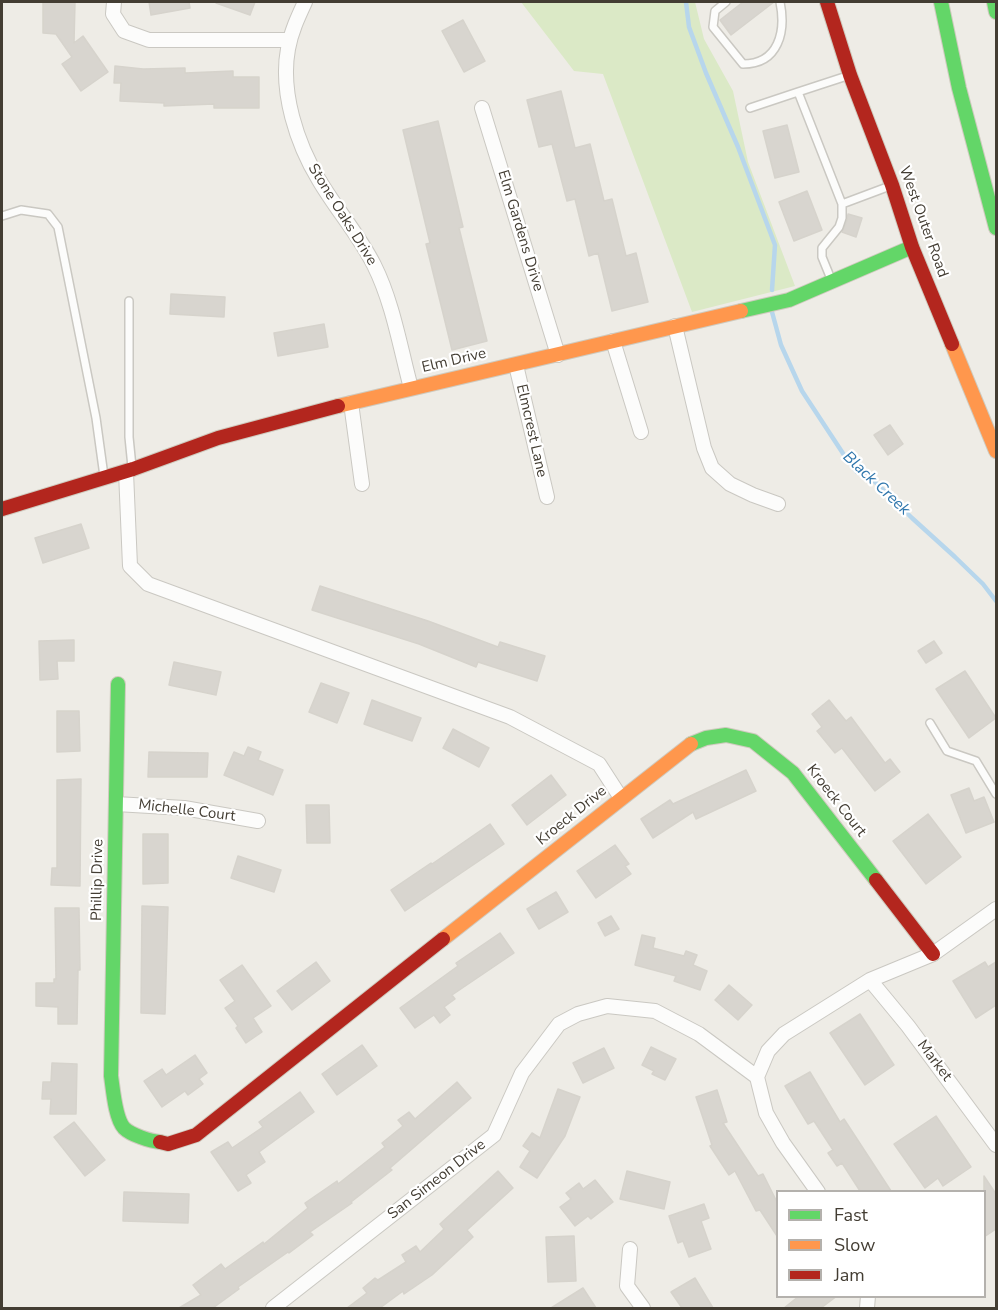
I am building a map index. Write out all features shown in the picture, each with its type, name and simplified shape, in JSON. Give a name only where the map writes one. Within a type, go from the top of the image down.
[{"type":"main road","name":"West Outer Road","points":[[827,2],[850,75],[892,185],[912,247],[996,451]]},
{"type":"main road","points":[[941,2],[959,88],[996,228]]},
{"type":"main road","points":[[994,2],[996,12]]},
{"type":"main road","name":"Elm Drive","points":[[2,509],[129,470],[218,438],[411,388],[789,300],[912,247]]},
{"type":"main road","name":"Phillip Drive","points":[[111,1076],[118,684]]},
{"type":"main road","name":"Kroeck Court","points":[[621,798],[689,745],[706,738],[726,735],[739,736],[753,741],[793,773],[933,954]]},
{"type":"main road","name":"Kroeck Drive","points":[[111,1076],[117,1113],[124,1128],[147,1140],[168,1144],[196,1136],[621,798]]},
{"type":"street","points":[[114,2],[113,14],[124,31],[149,40],[290,40]]},
{"type":"street","name":"Stone Oaks Drive","points":[[304,2],[290,40],[287,60],[288,94],[294,125],[304,153],[319,180],[373,262],[383,285],[411,388]]},
{"type":"street","name":"Elm Gardens Drive","points":[[482,108],[558,355]]},
{"type":"street","points":[[675,326],[704,448],[712,468],[730,484],[778,504]]},
{"type":"street","points":[[613,341],[641,432]]},
{"type":"street","name":"Elmcrest Lane","points":[[516,364],[547,497]]},
{"type":"street","points":[[351,403],[362,484]]},
{"type":"street","name":"Kroeck Drive","points":[[129,470],[130,567],[148,584],[510,717],[599,764],[621,798]]},
{"type":"street","name":"Michelle Court","points":[[116,804],[184,808],[258,821]]},
{"type":"street","points":[[817,1190],[783,1143],[766,1113],[757,1077],[768,1051],[784,1034],[870,980],[933,954],[996,909]]},
{"type":"street","name":"Market","points":[[870,980],[908,1026],[996,1145]]},
{"type":"street","name":"San Simeon Drive","points":[[273,1308],[494,1135],[522,1073],[559,1024],[578,1014],[607,1006],[655,1011],[699,1034],[757,1077]]},
{"type":"street","points":[[630,1248],[627,1286],[643,1308]]},
{"type":"lane","points":[[726,2],[715,11],[713,27],[743,64],[760,61],[776,50],[783,24],[780,2]]},
{"type":"lane","points":[[750,108],[850,75]]},
{"type":"lane","points":[[798,92],[842,204],[842,218],[839,227],[822,248],[822,257],[832,282]]},
{"type":"lane","points":[[842,204],[892,185]]},
{"type":"lane","points":[[2,216],[21,210],[48,214],[58,227],[96,418],[104,478]]},
{"type":"lane","points":[[129,301],[129,470]]},
{"type":"lane","points":[[930,723],[947,751],[976,761],[996,794]]},
{"type":"green space","points":[[521,2],[695,2],[704,39],[733,91],[748,162],[795,286],[692,312],[603,74],[574,71]]},
{"type":"building","points":[[43,2],[75,2],[74,43],[83,36],[108,72],[81,91],[62,64],[72,57],[56,34],[43,33]]},
{"type":"building","points":[[149,2],[189,2],[190,8],[151,15]]},
{"type":"building","points":[[217,2],[255,2],[250,15]]},
{"type":"building","points":[[743,2],[774,2],[731,35],[720,20]]},
{"type":"building","points":[[463,20],[485,61],[464,72],[442,31]]},
{"type":"building","points":[[115,66],[143,69],[185,68],[185,73],[233,71],[233,77],[259,77],[259,108],[214,108],[214,104],[164,106],[164,103],[120,101],[121,83],[114,83]]},
{"type":"building","points":[[561,91],[575,148],[590,144],[604,201],[612,199],[626,256],[636,253],[648,302],[612,311],[598,253],[589,256],[575,199],[567,201],[552,144],[539,147],[527,100]]},
{"type":"building","points":[[438,121],[463,227],[459,228],[487,341],[452,350],[426,244],[430,243],[403,130]]},
{"type":"building","points":[[787,125],[799,172],[775,178],[763,131]]},
{"type":"building","points":[[807,191],[822,230],[794,241],[779,202]]},
{"type":"building","points":[[848,214],[862,218],[856,237],[842,232]]},
{"type":"building","points":[[171,294],[225,297],[224,317],[170,314]]},
{"type":"building","points":[[324,324],[328,347],[278,356],[274,333]]},
{"type":"building","points":[[890,425],[903,444],[888,455],[874,435]]},
{"type":"building","points":[[81,524],[89,548],[43,563],[35,538]]},
{"type":"building","points":[[320,586],[428,621],[498,647],[500,642],[545,656],[537,681],[478,662],[476,667],[419,644],[312,610]]},
{"type":"building","points":[[74,640],[74,661],[57,661],[58,679],[40,680],[39,641]]},
{"type":"building","points":[[934,641],[942,653],[926,663],[918,651]]},
{"type":"building","points":[[174,662],[221,672],[216,695],[169,685]]},
{"type":"building","points":[[965,671],[996,718],[969,738],[936,689]]},
{"type":"building","points":[[321,683],[349,693],[337,723],[309,712]]},
{"type":"building","points":[[372,700],[421,718],[412,741],[364,724]]},
{"type":"building","points":[[829,700],[846,721],[851,717],[885,763],[890,759],[900,772],[875,791],[842,748],[835,753],[817,731],[822,727],[812,714]]},
{"type":"building","points":[[57,711],[79,711],[80,751],[57,752]]},
{"type":"building","points":[[453,729],[489,748],[479,767],[443,748]]},
{"type":"building","points":[[248,747],[261,752],[258,760],[283,770],[273,795],[224,775],[234,752],[244,756]]},
{"type":"building","points":[[149,752],[208,753],[207,777],[148,777]]},
{"type":"building","points":[[746,770],[756,791],[696,819],[693,812],[653,838],[641,819],[670,800],[673,804]]},
{"type":"building","points":[[551,775],[566,795],[527,825],[512,805]]},
{"type":"building","points":[[81,779],[80,886],[51,885],[52,868],[57,868],[57,780]]},
{"type":"building","points":[[969,788],[974,801],[984,797],[994,822],[966,833],[951,795]]},
{"type":"building","points":[[306,805],[329,805],[330,843],[307,843]]},
{"type":"building","points":[[928,814],[961,857],[926,884],[893,841]]},
{"type":"building","points":[[490,824],[504,844],[405,911],[391,890]]},
{"type":"building","points":[[143,834],[168,834],[168,883],[143,884]]},
{"type":"building","points":[[615,845],[629,864],[625,866],[631,874],[596,898],[577,871]]},
{"type":"building","points":[[238,856],[281,870],[274,892],[231,878]]},
{"type":"building","points":[[556,892],[568,912],[539,929],[527,909]]},
{"type":"building","points":[[142,906],[168,907],[165,1014],[141,1013]]},
{"type":"building","points":[[55,908],[79,908],[80,970],[78,970],[77,1024],[58,1024],[58,1007],[36,1006],[36,983],[54,983],[56,979]]},
{"type":"building","points":[[611,916],[619,929],[605,936],[598,923]]},
{"type":"building","points":[[500,933],[514,953],[452,995],[455,999],[444,1007],[450,1015],[440,1023],[434,1015],[415,1028],[400,1008],[458,966],[456,963]]},
{"type":"building","points":[[642,935],[655,938],[653,948],[684,956],[686,951],[697,955],[693,965],[707,971],[700,990],[674,981],[676,976],[635,965]]},
{"type":"building","points":[[316,962],[330,981],[292,1010],[277,991]]},
{"type":"building","points":[[985,962],[988,967],[996,962],[996,1005],[976,1018],[953,981]]},
{"type":"building","points":[[242,965],[271,1006],[253,1018],[262,1032],[246,1043],[236,1028],[238,1026],[225,1008],[235,1001],[220,980]]},
{"type":"building","points":[[729,985],[752,1005],[738,1020],[715,1000]]},
{"type":"building","points":[[860,1014],[894,1065],[865,1085],[830,1033]]},
{"type":"building","points":[[362,1045],[377,1066],[337,1095],[322,1074]]},
{"type":"building","points":[[651,1047],[676,1059],[665,1080],[652,1074],[654,1071],[642,1065]]},
{"type":"building","points":[[604,1048],[614,1068],[583,1083],[573,1063]]},
{"type":"building","points":[[195,1055],[207,1073],[199,1079],[203,1084],[188,1095],[185,1091],[162,1107],[144,1081],[162,1069],[166,1075]]},
{"type":"building","points":[[52,1063],[77,1064],[76,1114],[50,1114],[51,1099],[42,1099],[43,1082],[51,1082]]},
{"type":"building","points":[[810,1072],[840,1122],[844,1119],[890,1190],[859,1190],[842,1163],[837,1166],[828,1153],[833,1150],[814,1121],[808,1124],[785,1086]]},
{"type":"building","points":[[457,1082],[471,1098],[390,1168],[392,1170],[352,1203],[310,1232],[313,1235],[238,1287],[239,1289],[213,1308],[179,1308],[201,1295],[193,1285],[221,1264],[225,1269],[263,1242],[264,1244],[308,1208],[305,1203],[337,1181],[338,1184],[385,1147],[382,1143],[403,1126],[398,1120],[409,1112],[415,1119]]},
{"type":"building","points":[[558,1089],[580,1097],[565,1136],[537,1178],[520,1167],[530,1151],[523,1146],[532,1133],[540,1138]]},
{"type":"building","points":[[717,1090],[727,1122],[723,1123],[758,1176],[763,1174],[776,1200],[776,1234],[760,1210],[756,1211],[735,1171],[729,1175],[710,1146],[712,1145],[696,1097]]},
{"type":"building","points":[[300,1092],[314,1112],[259,1152],[265,1162],[246,1175],[251,1183],[238,1191],[211,1152],[228,1142],[232,1148],[263,1127],[259,1122]]},
{"type":"building","points":[[936,1116],[971,1167],[943,1186],[938,1178],[925,1188],[894,1144]]},
{"type":"building","points":[[74,1122],[105,1160],[85,1176],[54,1137]]},
{"type":"building","points":[[498,1171],[513,1188],[467,1230],[473,1237],[432,1275],[404,1294],[403,1291],[380,1308],[347,1308],[367,1293],[363,1288],[375,1278],[378,1280],[406,1262],[402,1255],[416,1246],[420,1252],[444,1229],[440,1224]]},
{"type":"building","points":[[627,1171],[670,1182],[664,1209],[620,1199]]},
{"type":"building","points":[[984,1176],[996,1194],[996,1229],[986,1236],[986,1190],[984,1190]]},
{"type":"building","points":[[595,1180],[613,1202],[591,1219],[588,1216],[575,1226],[560,1207],[571,1199],[566,1193],[579,1183],[583,1189]]},
{"type":"building","points":[[124,1192],[189,1194],[188,1223],[123,1221]]},
{"type":"building","points":[[704,1204],[709,1218],[701,1221],[711,1249],[689,1257],[683,1241],[678,1243],[669,1216]]},
{"type":"building","points":[[574,1236],[576,1281],[548,1282],[546,1237]]},
{"type":"building","points":[[695,1278],[713,1308],[682,1308],[671,1292]]},
{"type":"building","points":[[583,1288],[596,1308],[551,1308]]},
{"type":"building","points":[[796,1298],[834,1298],[821,1308],[784,1308]]},
{"type":"waterway","name":"Black Creek","points":[[686,2],[689,27],[775,245],[772,290]]},
{"type":"waterway","name":"Black Creek","points":[[772,312],[781,345],[802,391],[846,458],[857,472],[872,479],[955,557],[983,584],[996,601]]},
{"type":"traffic: fast","points":[[941,2],[959,88],[996,228]]},
{"type":"traffic: fast","points":[[994,2],[996,12]]},
{"type":"traffic: fast","points":[[741,311],[789,300],[912,247]]},
{"type":"traffic: fast","points":[[118,684],[111,1076],[116,1111],[124,1128],[141,1137],[160,1142]]},
{"type":"traffic: fast","points":[[691,744],[706,738],[726,735],[753,741],[793,773],[876,880]]},
{"type":"traffic: slow","points":[[338,406],[741,311]]},
{"type":"traffic: slow","points":[[952,344],[996,451]]},
{"type":"traffic: slow","points":[[443,939],[691,744]]},
{"type":"traffic: jam","points":[[827,2],[850,75],[892,185],[912,247],[952,344]]},
{"type":"traffic: jam","points":[[2,509],[133,469],[218,438],[338,406]]},
{"type":"traffic: jam","points":[[876,880],[933,954]]},
{"type":"traffic: jam","points":[[160,1142],[168,1144],[196,1135],[443,939]]}]
